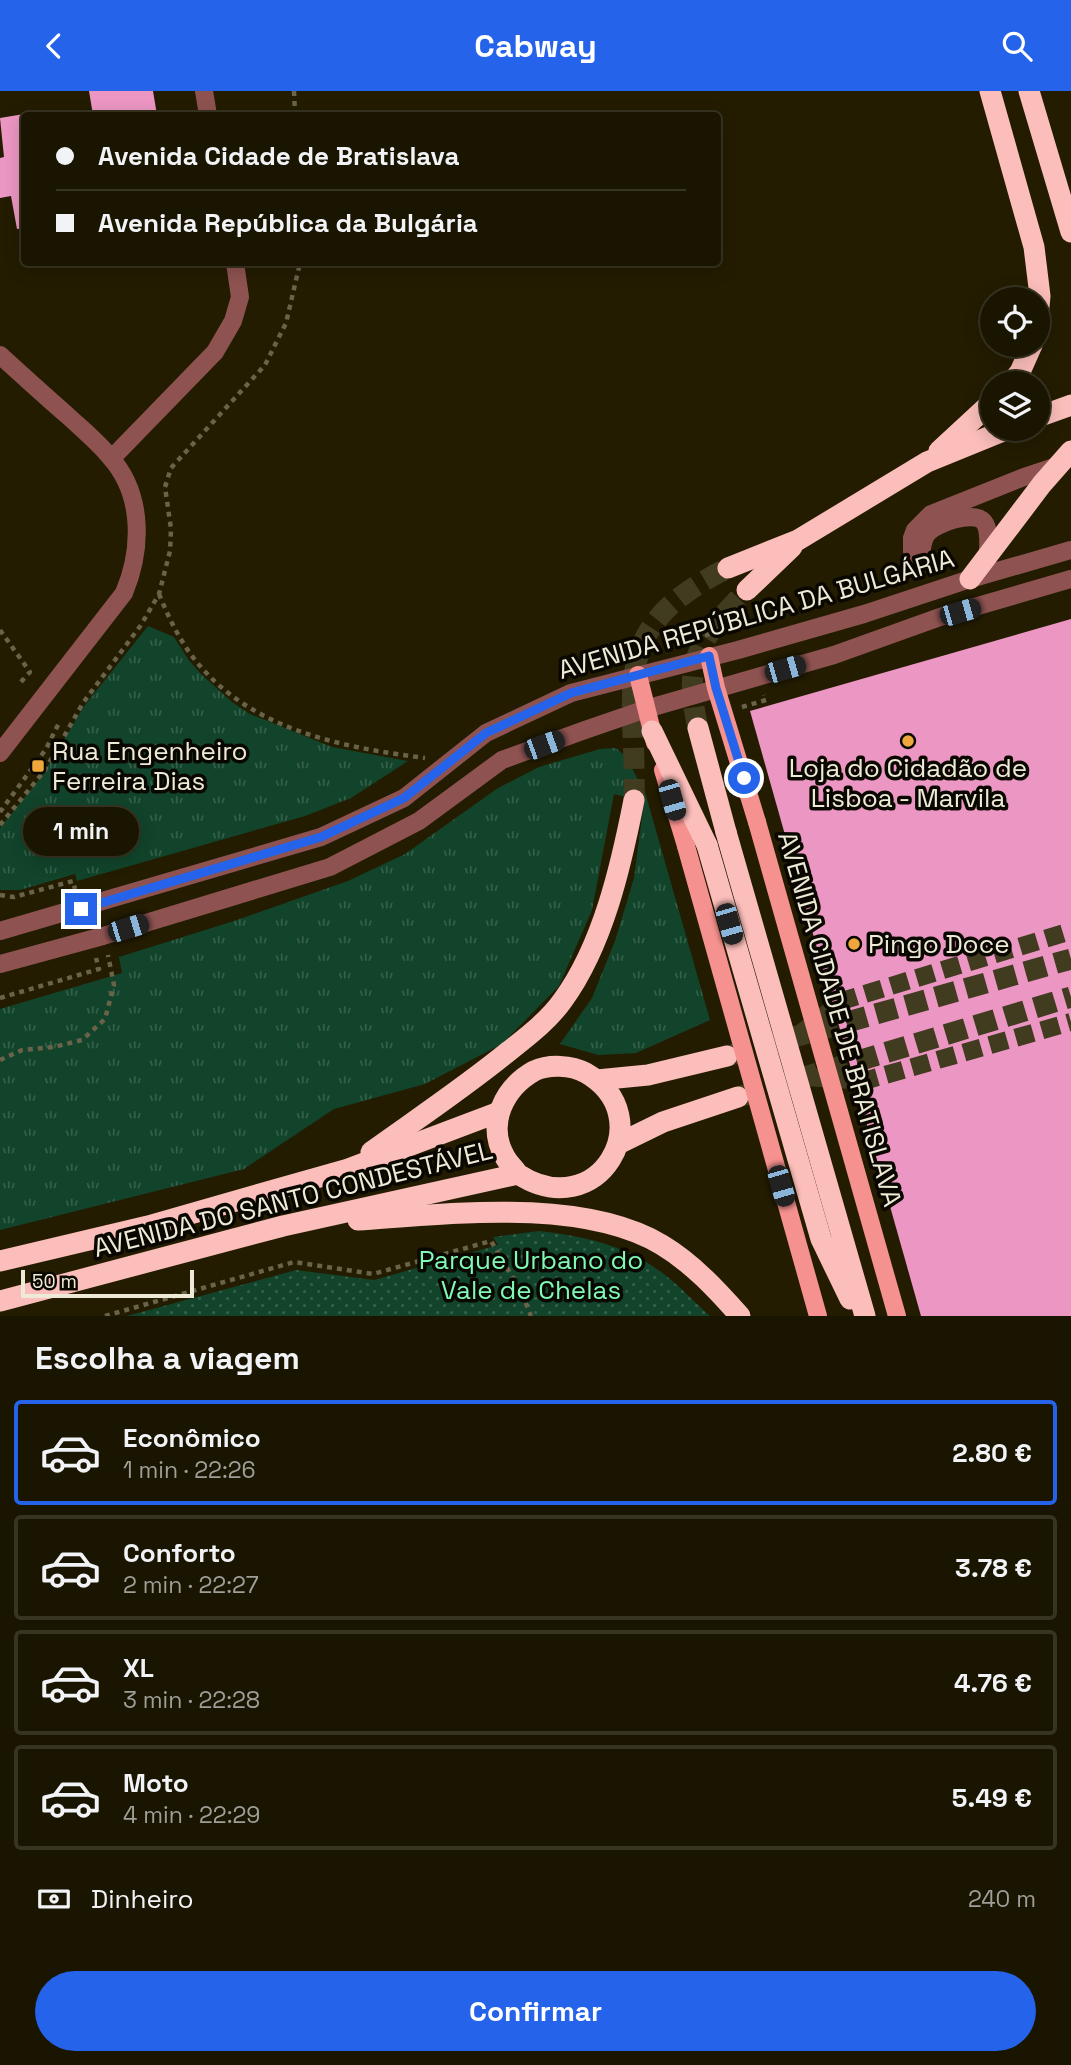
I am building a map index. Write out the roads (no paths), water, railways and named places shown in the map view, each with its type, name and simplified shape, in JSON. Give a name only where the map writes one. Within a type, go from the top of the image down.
[{"type":"highway","points":[[989,91],[1034,247],[1040,287]]},
{"type":"highway","points":[[1029,91],[1071,232]]},
{"type":"highway","points":[[1050,413],[1071,405]]},
{"type":"highway","points":[[927,462],[980,413]]},
{"type":"highway","points":[[727,568],[798,540],[927,462],[980,440]]},
{"type":"highway","points":[[970,579],[1064,459]]},
{"type":"highway","points":[[747,590],[798,540]]},
{"type":"highway","points":[[698,729],[865,1316]]},
{"type":"highway","points":[[652,731],[696,846],[821,1239],[858,1316]]},
{"type":"highway","points":[[348,1169],[494,1064],[538,1028],[562,1002],[583,970],[596,937],[626,841],[634,800]]},
{"type":"highway","name":"AVENIDA DO SANTO CONDESTÁVEL","points":[[618,1144],[611,1160],[599,1174],[584,1184],[568,1189],[550,1189],[533,1184],[518,1174],[504,1156],[498,1135],[499,1112],[507,1094],[521,1079],[539,1069],[559,1066],[580,1069],[597,1080],[648,1075],[727,1056]]},
{"type":"highway","points":[[597,1080],[609,1093],[617,1109],[620,1126],[618,1144]]},
{"type":"highway","points":[[618,1144],[663,1122],[738,1097]]},
{"type":"highway","name":"AVENIDA DO SANTO CONDESTÁVEL","points":[[0,1261],[149,1226],[348,1169],[499,1112]]},
{"type":"highway","name":"AVENIDA DO SANTO CONDESTÁVEL","points":[[0,1301],[283,1226],[518,1174]]},
{"type":"highway","points":[[283,1226],[469,1213],[530,1213],[584,1219],[620,1227],[661,1244],[691,1266],[740,1316]]},
{"type":"main road","name":"AVENIDA CIDADE DE BRATISLAVA","points":[[709,656],[897,1316]]},
{"type":"main road","points":[[638,675],[652,731]]},
{"type":"main road","points":[[696,846],[818,1316]]},
{"type":"street","points":[[204,91],[208,112]]},
{"type":"street","points":[[111,458],[215,352],[233,321],[240,297],[235,266]]},
{"type":"street","points":[[0,355],[111,458],[125,480],[135,506],[138,534],[134,570],[124,593],[1,749]]},
{"type":"street","points":[[988,555],[986,525],[981,518],[963,517],[926,534],[922,567],[912,551],[912,538],[915,530],[931,514],[1064,459]]},
{"type":"street","name":"AVENIDA REPÚBLICA DA BULGÁRIA","points":[[3,928],[321,837],[404,798],[486,733],[571,693],[864,614],[1071,549]]},
{"type":"street","name":"AVENIDA REPÚBLICA DA BULGÁRIA","points":[[0,964],[103,936],[330,867],[419,821],[502,760],[646,709],[834,655],[940,617],[1071,579]]},
{"type":"tunnel","points":[[634,800],[633,692],[636,664],[645,638],[662,614],[689,591],[728,568]]},
{"type":"tunnel","points":[[698,728],[692,684],[699,652],[717,623],[747,590]]},
{"type":"tunnel","points":[[797,1036],[845,1000],[1071,931]]},
{"type":"tunnel","points":[[727,1056],[1071,959]]},
{"type":"tunnel","points":[[738,1097],[1071,997]]},
{"type":"tunnel","points":[[806,1077],[864,1081],[1071,1022]]},
{"type":"place","name":"Loja do Cidadão de Lisboa - Marvila","points":[[908,741]]},
{"type":"place","name":"Rua Engenheiro Ferreira Dias","points":[[38,766]]},
{"type":"place","name":"Pingo Doce","points":[[854,944]]},
{"type":"park label","name":"Parque Urbano do Vale de Chelas","points":[[531,1274]]}]
